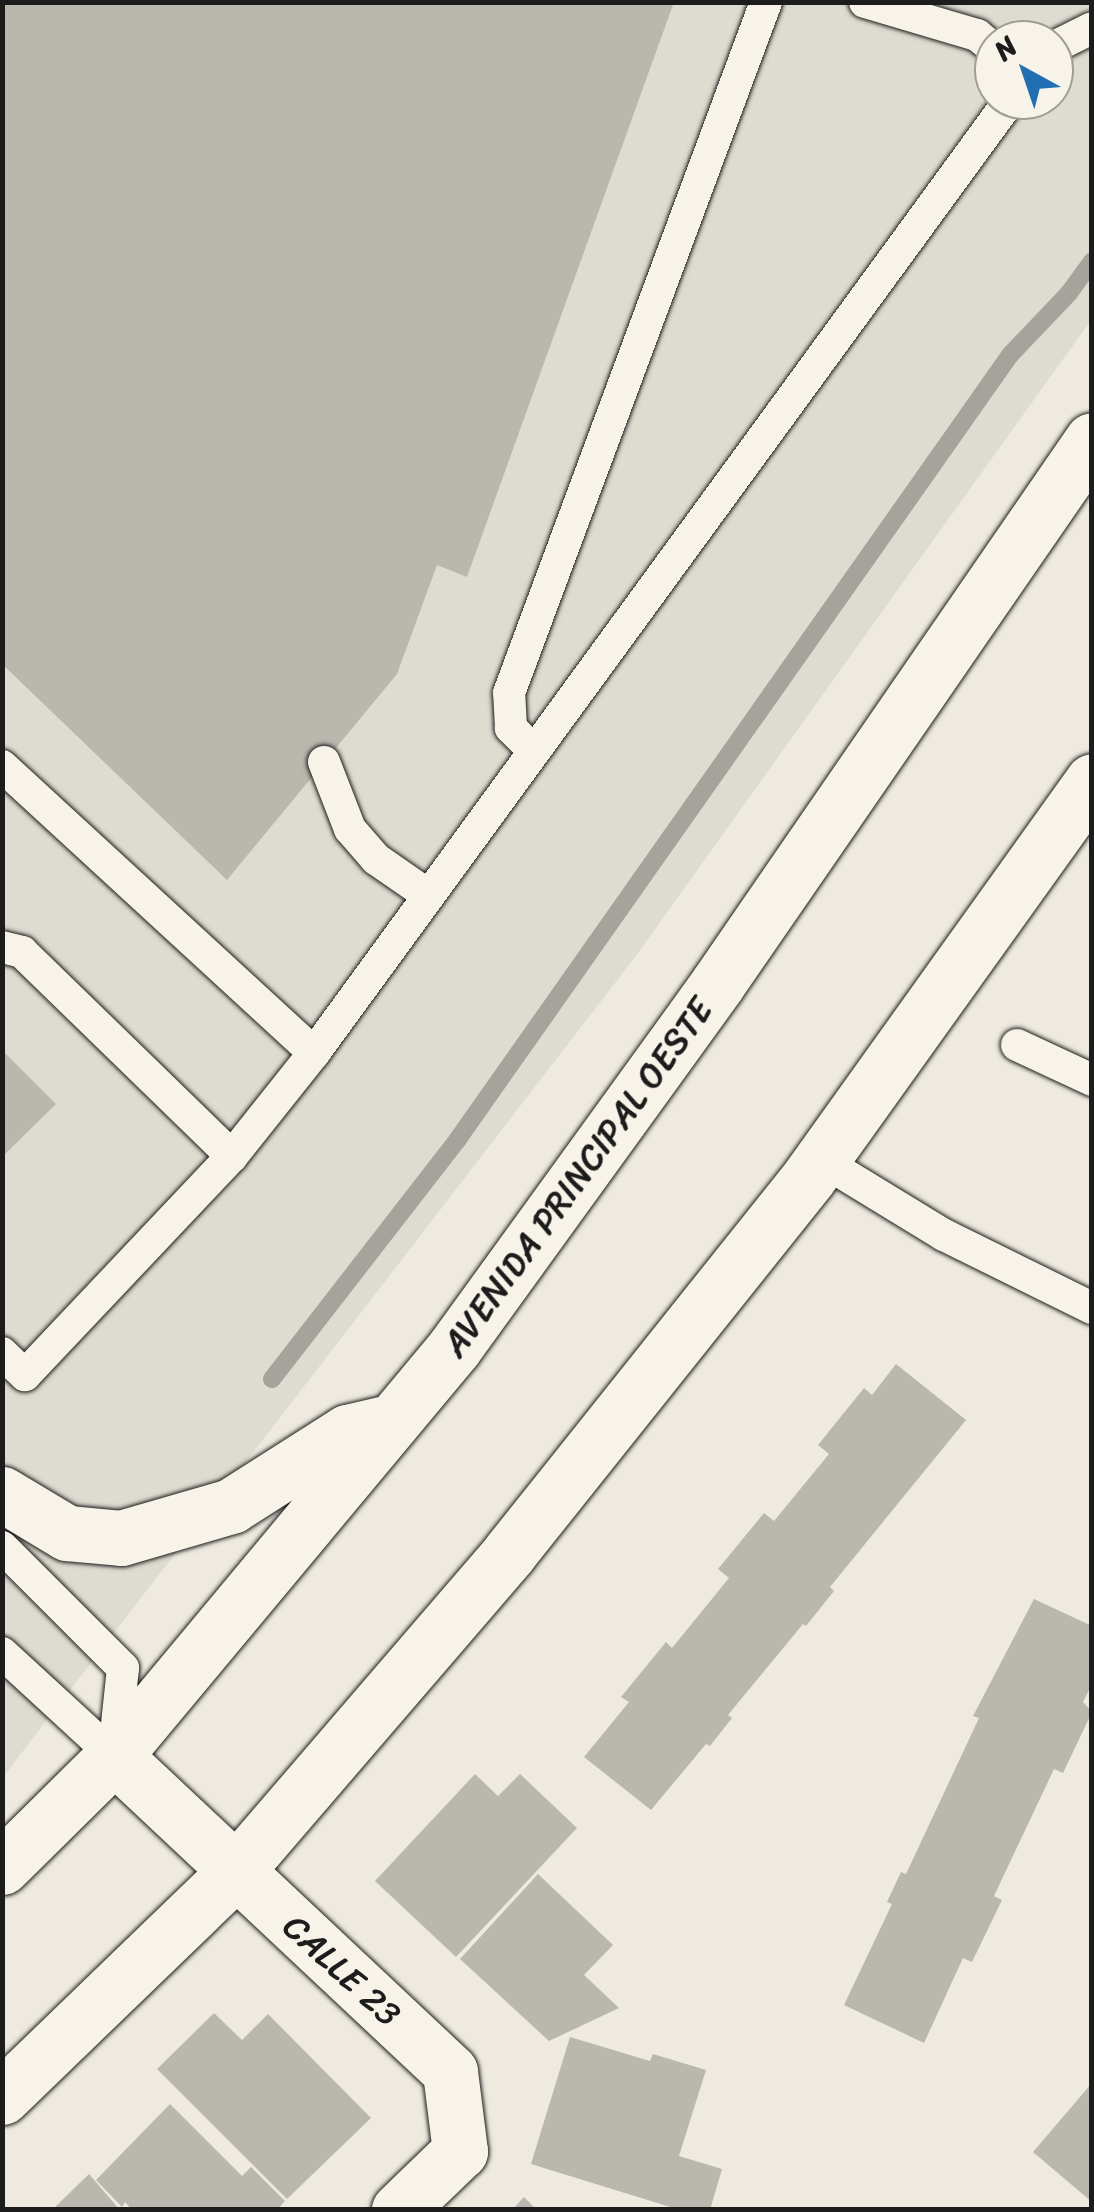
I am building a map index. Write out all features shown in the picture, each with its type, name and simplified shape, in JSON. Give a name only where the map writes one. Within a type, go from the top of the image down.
[{"type":"main road","name":"AVENIDA PRINCIPAL OESTE","points":[[2,1867],[114,1756],[454,1348],[718,983],[1092,440]]},
{"type":"main road","points":[[2,2096],[235,1872],[509,1552],[822,1160],[1092,781]]},
{"type":"main road","points":[[2,1494],[68,1533],[121,1538],[230,1506],[346,1432],[392,1421]]},
{"type":"main road","name":"CALLE 23","points":[[114,1756],[450,2072],[460,2151],[399,2210]]},
{"type":"lane","points":[[534,751],[511,728],[509,693],[766,2]]},
{"type":"lane","points":[[865,2],[974,34]]},
{"type":"lane","points":[[14,1364],[232,1156],[314,1053],[995,120]]},
{"type":"lane","points":[[324,762],[350,829],[376,859],[428,895]]},
{"type":"lane","points":[[2,766],[314,1053]]},
{"type":"lane","points":[[2,946],[22,952],[232,1156]]},
{"type":"lane","points":[[1017,1045],[1092,1080]]},
{"type":"lane","points":[[822,1160],[944,1234],[1092,1308]]},
{"type":"lane","points":[[2,1547],[123,1668],[114,1756]]},
{"type":"lane","points":[[2,1653],[114,1756]]},
{"type":"shaded area","points":[[3,3],[1091,3],[1091,320],[635,957],[3,1777]]},
{"type":"building","points":[[2,2],[674,2],[467,577],[437,565],[397,674],[227,880],[2,664]]},
{"type":"building","points":[[2,1050],[56,1104],[2,1157]]},
{"type":"building","points":[[896,1364],[966,1420],[830,1587],[834,1591],[806,1626],[803,1624],[728,1715],[732,1718],[710,1746],[706,1744],[651,1810],[584,1757],[629,1702],[621,1697],[666,1642],[672,1648],[729,1578],[718,1569],[764,1513],[774,1521],[829,1454],[818,1445],[864,1388],[872,1395]]},
{"type":"building","points":[[1034,1599],[1092,1626],[1092,1684],[1083,1702],[1092,1712],[1063,1773],[1054,1769],[994,1896],[1002,1900],[972,1962],[963,1958],[924,2043],[844,2005],[892,1904],[887,1902],[901,1872],[906,1874],[979,1718],[973,1716]]},
{"type":"building","points":[[475,1774],[498,1796],[520,1774],[577,1828],[456,1957],[375,1881]]},
{"type":"building","points":[[538,1874],[613,1945],[584,1975],[619,2008],[549,2041],[460,1959]]},
{"type":"building","points":[[214,2013],[242,2040],[268,2014],[371,2118],[287,2199],[157,2069]]},
{"type":"building","points":[[570,2037],[650,2061],[653,2054],[706,2070],[679,2156],[722,2169],[710,2210],[680,2210],[531,2164]]},
{"type":"building","points":[[1092,2083],[1092,2202],[1033,2152]]},
{"type":"building","points":[[170,2104],[242,2176],[251,2167],[285,2201],[277,2210],[132,2210],[125,2202],[122,2207],[96,2180]]},
{"type":"building","points":[[89,2174],[120,2210],[52,2210]]},
{"type":"building","points":[[524,2197],[537,2210],[512,2210]]},
{"type":"waterway","points":[[272,1379],[458,1139],[1010,355],[1069,293],[1092,261]]}]
